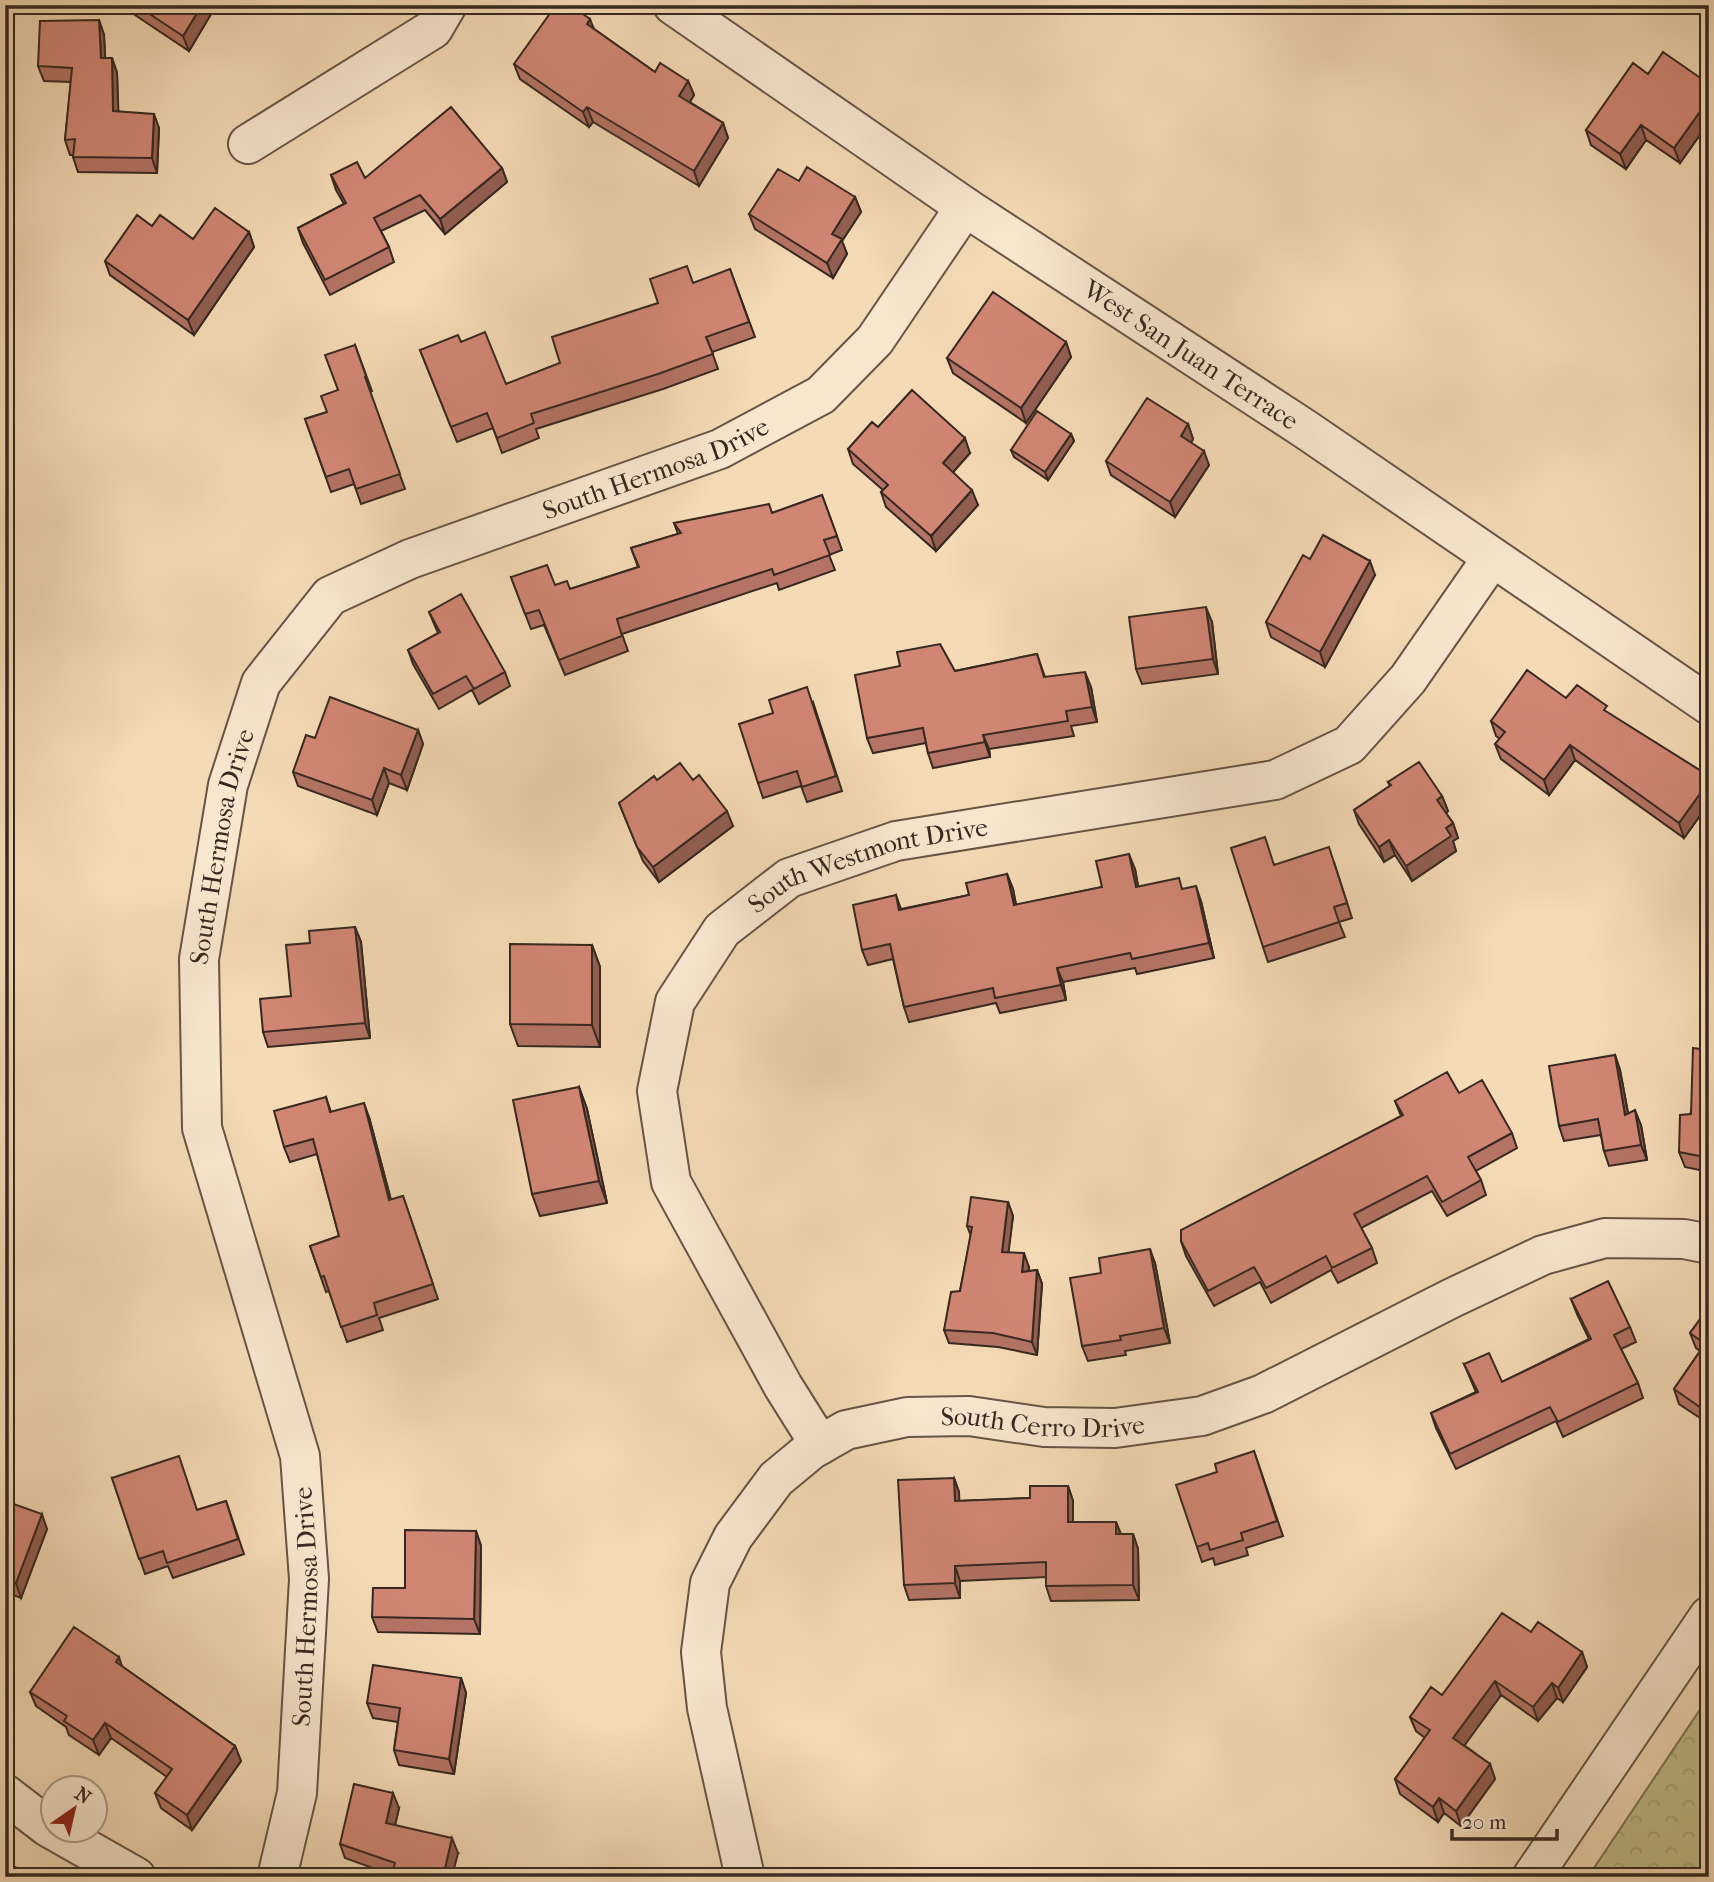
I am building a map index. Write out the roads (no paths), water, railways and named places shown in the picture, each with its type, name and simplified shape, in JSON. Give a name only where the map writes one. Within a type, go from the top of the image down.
[{"type":"street","points":[[248,145],[433,29],[447,5]]},
{"type":"street","name":"West San Juan Terrace","points":[[673,5],[965,206],[1305,429],[1709,705]]},
{"type":"street","name":"South Hermosa Drive","points":[[277,1877],[297,1793],[309,1579],[300,1456],[202,1128],[199,959],[228,785],[261,683],[330,596],[410,559],[720,449],[821,395],[875,340],[965,206]]},
{"type":"street","name":"South Westmont Drive","points":[[820,1445],[783,1386],[671,1182],[657,1091],[675,1002],[722,930],[789,878],[896,841],[1275,780],[1349,745],[1408,679],[1492,558]]},
{"type":"street","name":"South Cerro Drive","points":[[745,1877],[707,1708],[701,1652],[710,1583],[733,1538],[776,1479],[820,1445],[846,1430],[907,1417],[969,1416],[1044,1427],[1115,1429],[1202,1416],[1263,1394],[1543,1255],[1605,1238],[1684,1239],[1709,1244]]},
{"type":"street","points":[[1532,1877],[1709,1616]]},
{"type":"street","points":[[5,1794],[48,1827],[136,1877]]}]
